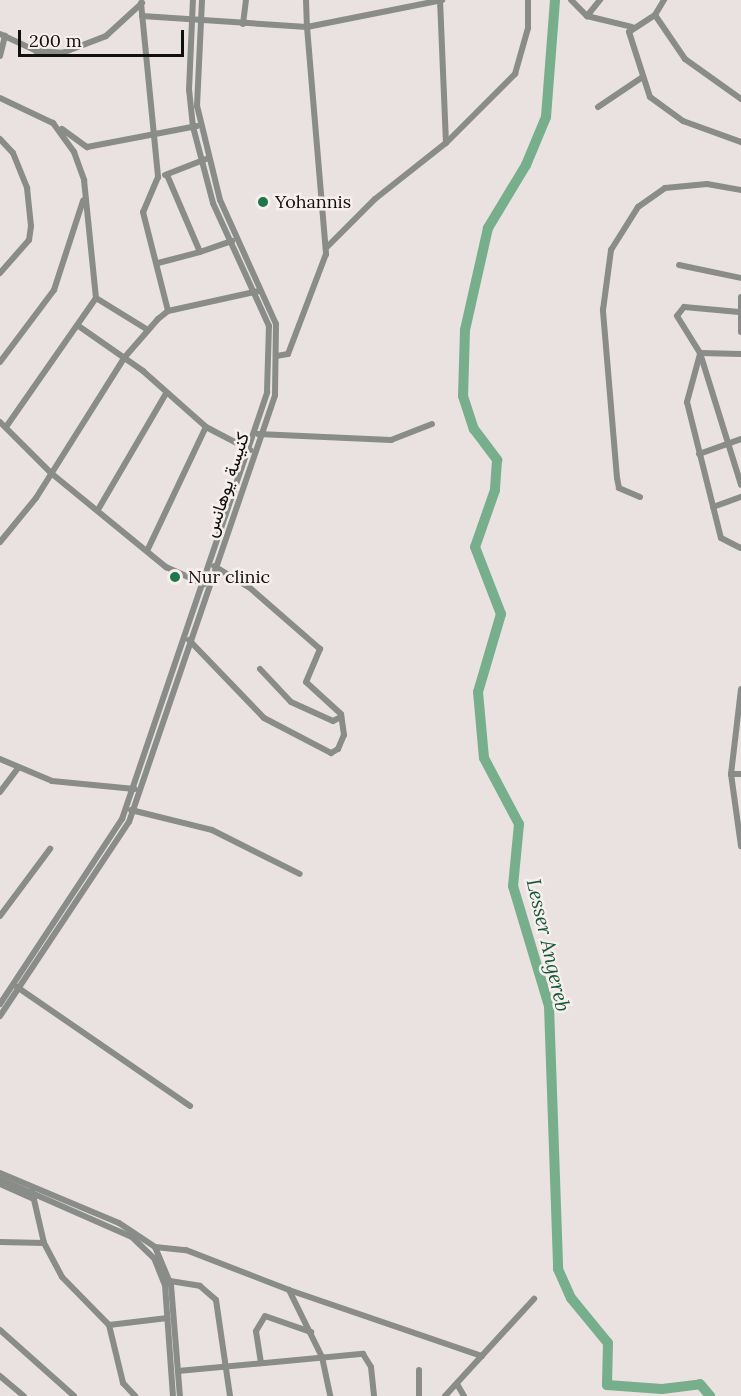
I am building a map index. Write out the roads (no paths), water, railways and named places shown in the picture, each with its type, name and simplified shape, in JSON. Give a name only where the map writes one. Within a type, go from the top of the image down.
[{"type":"street","points":[[194,0],[192,21],[197,126],[232,241],[261,291]]},
{"type":"street","points":[[194,62],[201,22],[202,0]]},
{"type":"street","points":[[243,24],[246,0]]},
{"type":"street","points":[[206,159],[230,223],[261,291],[276,355],[288,354],[326,248],[306,0]]},
{"type":"street","points":[[142,16],[201,22],[307,27],[442,0],[446,143]]},
{"type":"street","points":[[326,248],[375,199],[446,143],[515,74],[528,28],[528,0]]},
{"type":"street","points":[[571,0],[586,16],[632,27],[655,15],[664,0]]},
{"type":"street","points":[[586,16],[600,0]]},
{"type":"street","points":[[143,2],[142,16],[158,177],[143,212],[158,263],[168,311]]},
{"type":"street","points":[[0,56],[2,35],[51,54],[79,49],[106,36],[143,2]]},
{"type":"street","points":[[655,15],[685,59],[741,99]]},
{"type":"street","points":[[632,27],[628,41],[641,78],[662,109],[741,142]]},
{"type":"street","points":[[598,107],[641,78]]},
{"type":"street","points":[[0,98],[60,128],[87,147],[155,132],[197,126]]},
{"type":"street","points":[[60,128],[84,180],[83,201],[96,298],[80,327],[3,424],[51,473],[99,508],[166,567],[210,586]]},
{"type":"street","points":[[0,139],[13,153],[27,188],[31,226],[29,240],[0,273]]},
{"type":"street","points":[[158,177],[206,159]]},
{"type":"street","points":[[167,175],[200,252]]},
{"type":"street","points":[[640,497],[619,488],[617,478],[603,310],[611,250],[638,207],[665,188],[707,184],[741,190]]},
{"type":"street","points":[[0,362],[54,290],[83,201]]},
{"type":"street","points":[[158,263],[232,241]]},
{"type":"street","points":[[679,265],[741,278]]},
{"type":"street","points":[[0,543],[51,473],[124,358],[148,330],[168,311],[261,291]]},
{"type":"street","points":[[741,297],[739,312],[741,332]]},
{"type":"street","points":[[96,298],[148,330]]},
{"type":"street","points":[[739,312],[680,309],[680,328],[700,353],[741,485]]},
{"type":"street","points":[[0,1016],[114,837],[129,809],[132,790],[183,637],[250,450],[206,427],[165,395],[124,358],[80,327]]},
{"type":"street","points":[[700,353],[741,354]]},
{"type":"street","points":[[700,353],[686,394],[721,538],[741,548]]},
{"type":"street","name":"كنيسة يوهانس","points":[[129,809],[140,789],[210,586],[256,433],[276,355]]},
{"type":"street","points":[[99,508],[165,395]]},
{"type":"street","points":[[256,433],[397,440],[432,424]]},
{"type":"street","points":[[147,550],[206,427]]},
{"type":"street","points":[[699,454],[741,439]]},
{"type":"street","points":[[713,507],[741,497]]},
{"type":"street","points":[[183,637],[191,641],[264,718],[331,753],[342,742],[341,717],[306,682],[320,649],[250,588],[209,563]]},
{"type":"street","points":[[260,669],[291,702],[333,721],[341,717]]},
{"type":"street","points":[[741,689],[731,774],[741,846]]},
{"type":"street","points":[[0,759],[92,789],[140,789]]},
{"type":"street","points":[[0,792],[19,767]]},
{"type":"street","points":[[731,774],[741,774]]},
{"type":"street","points":[[129,809],[212,830],[300,874]]},
{"type":"street","points":[[0,916],[50,849]]},
{"type":"street","points":[[0,1004],[17,986]]},
{"type":"street","points":[[17,986],[190,1106]]},
{"type":"street","points":[[0,1173],[32,1193],[44,1243],[62,1277],[109,1325],[123,1383],[135,1396]]},
{"type":"street","points":[[0,1179],[145,1248],[160,1270],[168,1318],[173,1396]]},
{"type":"street","points":[[0,1184],[120,1223],[154,1247],[170,1281],[180,1396]]},
{"type":"street","points":[[0,1242],[44,1243]]},
{"type":"street","points":[[154,1247],[186,1250],[289,1290],[482,1356]]},
{"type":"street","points":[[170,1281],[200,1286],[216,1300],[230,1396]]},
{"type":"street","points":[[289,1290],[322,1357],[330,1396]]},
{"type":"street","points":[[445,1396],[534,1299]]},
{"type":"street","points":[[261,1363],[256,1331],[265,1316],[311,1333]]},
{"type":"street","points":[[109,1325],[168,1318]]},
{"type":"street","points":[[0,1330],[74,1396]]},
{"type":"street","points":[[178,1371],[363,1354],[371,1367],[374,1396]]},
{"type":"street","points":[[419,1370],[420,1396]]},
{"type":"street","points":[[0,1377],[24,1396]]},
{"type":"street","points":[[456,1384],[464,1396]]},
{"type":"waterway","name":"Lesser Angereb","points":[[555,0],[546,117],[526,165],[488,228],[465,330],[463,396],[474,429],[497,460],[495,490],[475,547],[501,614],[478,692],[484,758],[519,824],[513,886],[549,1006],[558,1269],[571,1298],[608,1343],[607,1385],[662,1389],[700,1384],[710,1396]]},
{"type":"place","name":"Yohannis","points":[[263,202]]},
{"type":"place","name":"Nur clinic","points":[[175,577]]}]
